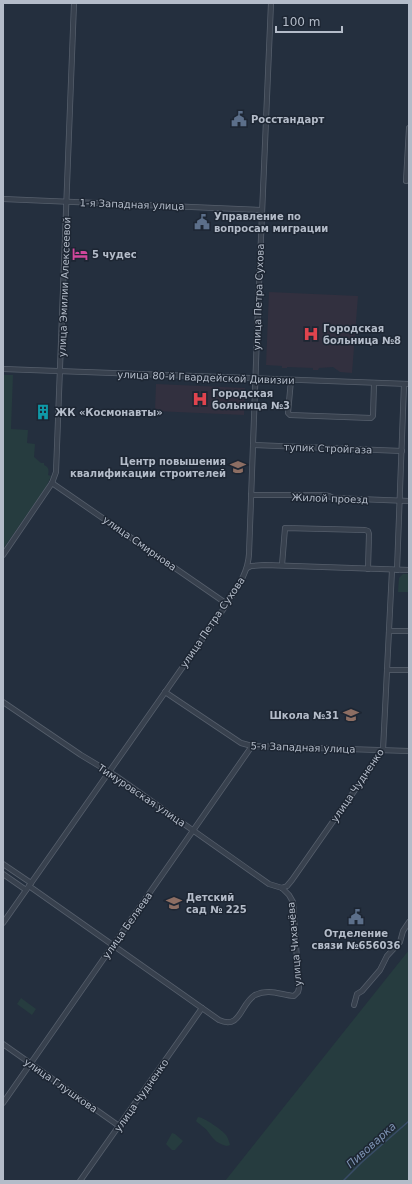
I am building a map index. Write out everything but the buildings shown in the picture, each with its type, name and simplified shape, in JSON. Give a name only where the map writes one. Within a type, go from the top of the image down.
[{"type":"street","name":"улица Эмилии Алексеевой","points":[[3,555],[52,483],[56,472],[74,3]]},
{"type":"street","name":"улица Петра Сухова","points":[[3,923],[238,587],[247,568],[249,554],[271,3]]},
{"type":"street","points":[[406,181],[409,128]]},
{"type":"street","name":"1-я Западная улица","points":[[3,199],[262,210]]},
{"type":"street","name":"улица 80-й Гвардейской Дивизии","points":[[3,369],[407,384]]},
{"type":"street","points":[[291,380],[288,413],[290,415],[371,418],[373,416],[374,382]]},
{"type":"street","name":"улица Чудненко","points":[[282,888],[287,886],[292,880],[383,750],[389,631],[395,570],[407,384]]},
{"type":"street","name":"тупик Стройгаза","points":[[253,445],[402,451]]},
{"type":"street","name":"улица Смирнова","points":[[52,483],[226,604]]},
{"type":"street","name":"Жилой проезд","points":[[251,495],[324,495],[334,498],[409,501]]},
{"type":"street","points":[[282,565],[285,528],[365,530],[369,534],[368,569]]},
{"type":"street","points":[[247,568],[264,564],[409,570]]},
{"type":"street","points":[[389,631],[409,631]]},
{"type":"street","points":[[387,670],[409,670]]},
{"type":"street","name":"5-я Западная улица","points":[[165,692],[241,743],[252,746],[409,751]]},
{"type":"street","name":"Тимуровская улица","points":[[3,702],[194,830],[269,884],[282,888]]},
{"type":"street","name":"улица Беляева","points":[[3,1103],[252,746]]},
{"type":"street","points":[[3,864],[29,887],[202,1008]]},
{"type":"street","points":[[3,874],[29,887]]},
{"type":"street","name":"улица Чихачёва","points":[[202,1008],[219,1020],[230,1023],[234,1022],[255,995],[265,992],[276,992],[294,996],[298,992],[299,988],[293,902],[282,888]]},
{"type":"street","points":[[354,1005],[357,994],[362,991],[380,970],[388,956],[400,942],[403,931],[409,922]]},
{"type":"street","name":"улица Чудненко","points":[[80,1181],[202,1008]]},
{"type":"street","name":"улица Глушкова","points":[[3,1044],[119,1126]]},
{"type":"shaded area","name":"Городская больница №8","points":[[269,292],[358,296],[352,373],[340,372],[333,367],[313,370],[313,368],[282,368],[282,366],[266,365]]},
{"type":"shaded area","name":"Городская больница №3","points":[[156,384],[245,388],[244,415],[155,411]]},
{"type":"green space","points":[[3,375],[13,375],[11,429],[28,430],[27,443],[35,444],[34,457],[41,463],[44,463],[48,469],[48,475],[51,476],[46,487],[3,549]]},
{"type":"green space","points":[[403,574],[409,574],[409,592],[398,592],[399,578]]},
{"type":"green space","points":[[409,950],[409,1181],[225,1181]]},
{"type":"green space","points":[[21,998],[36,1009],[32,1015],[17,1004]]},
{"type":"green space","points":[[198,1117],[209,1122],[224,1133],[230,1145],[224,1145],[215,1140],[196,1121]]},
{"type":"green space","points":[[172,1133],[183,1141],[175,1150],[172,1150],[166,1144]]},
{"type":"waterway","name":"Пивоварка","points":[[343,1181],[362,1162],[409,1121]]},
{"type":"place","name":"Росстандарт","points":[[239,119]]},
{"type":"place","name":"Управление по вопросам миграции","points":[[202,222]]},
{"type":"place","name":"5 чудес","points":[[80,254]]},
{"type":"place","name":"Городская больница №8","points":[[311,334]]},
{"type":"place","name":"Городская больница №3","points":[[200,399]]},
{"type":"place","name":"ЖК «Космонавты»","points":[[43,412]]},
{"type":"place","name":"Центр повышения квалификации строителей","points":[[238,467]]},
{"type":"place","name":"Школа №31","points":[[351,715]]},
{"type":"place","name":"Детский сад № 225","points":[[174,903]]},
{"type":"place","name":"Отделение связи №656036","points":[[356,917]]}]
